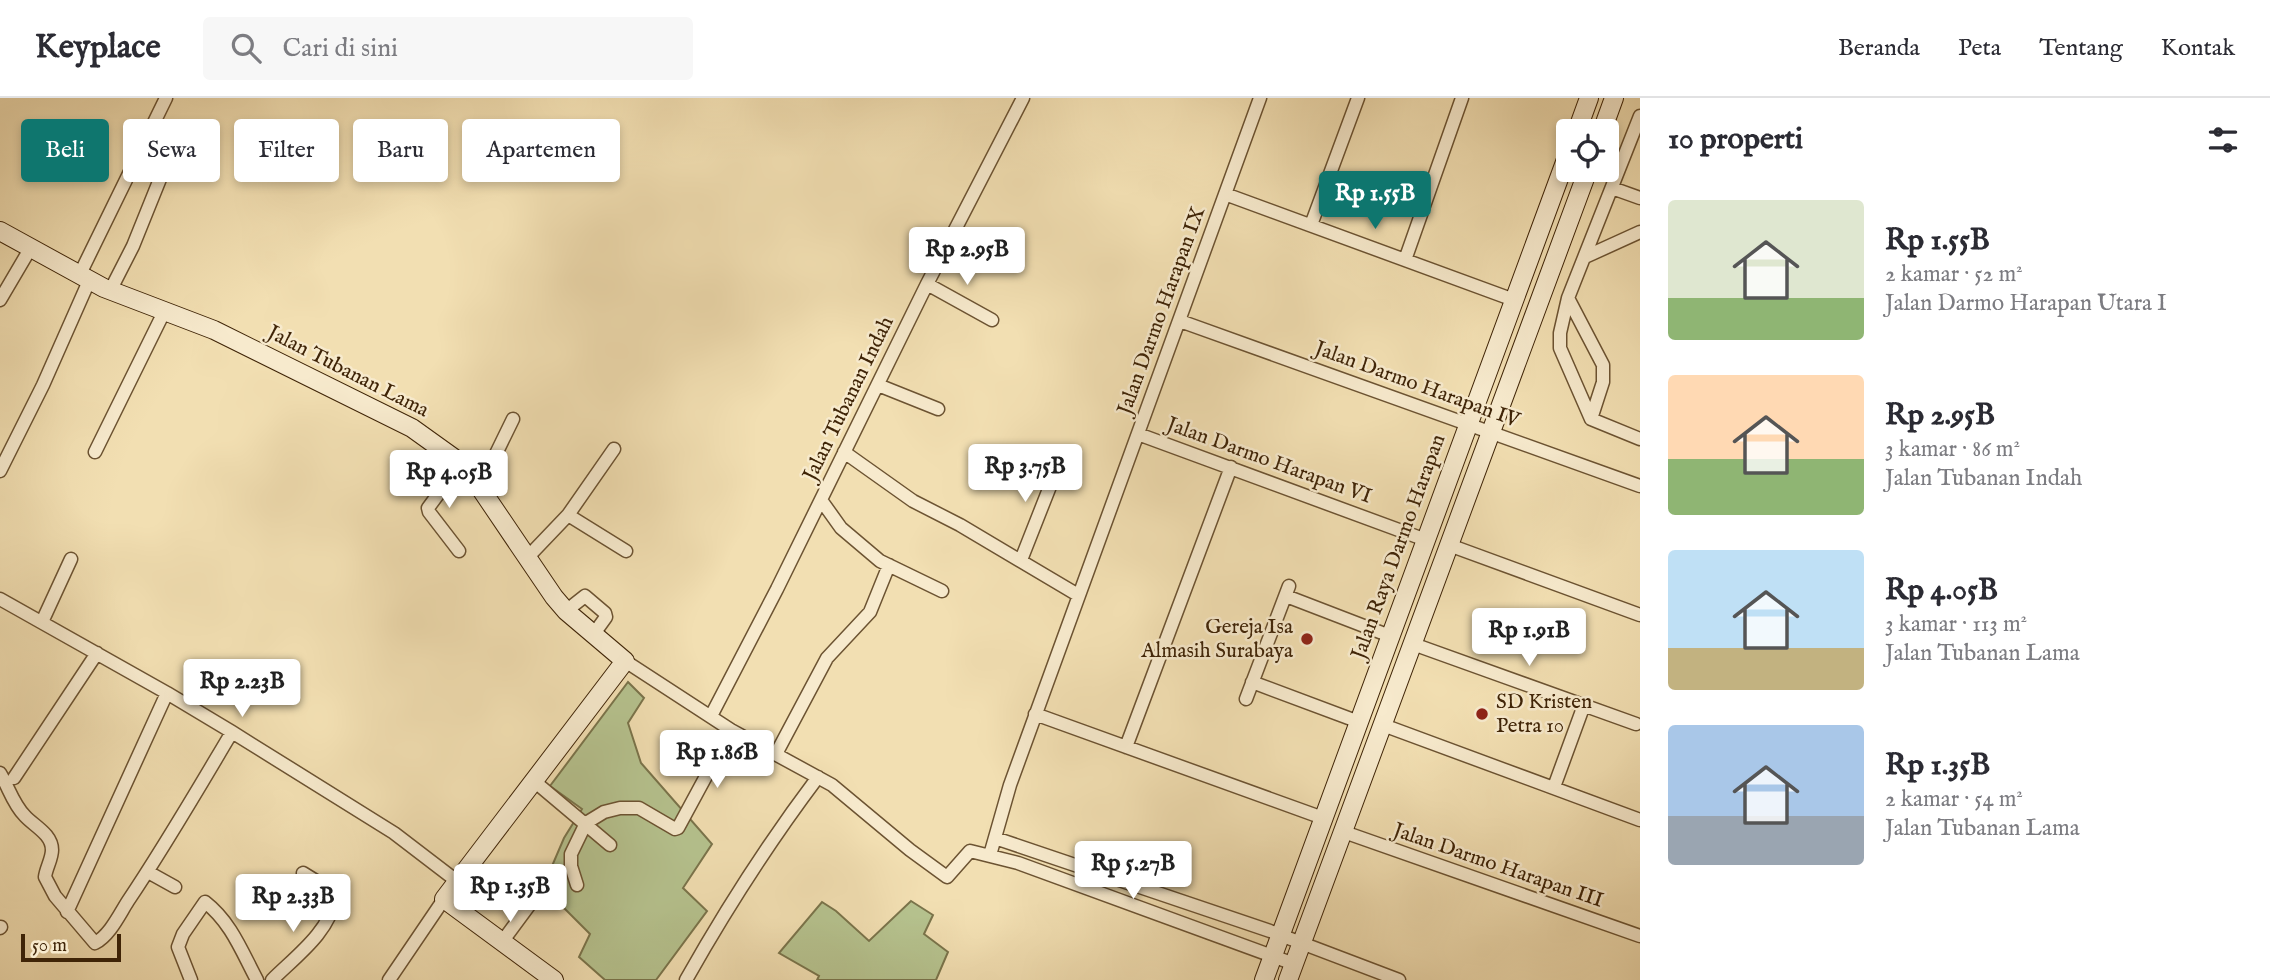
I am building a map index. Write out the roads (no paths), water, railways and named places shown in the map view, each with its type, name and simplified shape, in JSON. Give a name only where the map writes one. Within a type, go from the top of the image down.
[{"type":"street","points":[[0,471],[43,386],[84,278],[166,98]]},
{"type":"street","name":"Jalan Tubanan Indah","points":[[711,716],[1023,98]]},
{"type":"street","name":"Jalan Darmo Harapan IX","points":[[990,855],[1010,785],[1035,714],[1260,98]]},
{"type":"street","points":[[1311,225],[1358,98]]},
{"type":"street","points":[[1405,260],[1462,98]]},
{"type":"street","points":[[1581,119],[1589,98]]},
{"type":"street","points":[[1606,119],[1614,98]]},
{"type":"street","points":[[1640,116],[1568,298],[1560,333],[1560,348],[1591,419],[1640,439]]},
{"type":"street","points":[[110,291],[137,237],[159,182]]},
{"type":"street","name":"Jalan Raya Darmo Harapan","points":[[1264,980],[1558,182]]},
{"type":"street","points":[[389,980],[444,899],[625,661],[731,730],[832,785],[947,877],[970,851],[990,855],[1030,867],[1272,956],[1291,972],[1307,945],[1344,832],[1584,182]]},
{"type":"street","points":[[1612,188],[1640,198]]},
{"type":"street","points":[[1225,194],[1514,300]]},
{"type":"street","name":"Jalan Tubanan Lama","points":[[0,231],[110,291],[214,330],[412,428],[458,461],[470,473],[492,502],[526,559],[566,611],[625,661]]},
{"type":"street","points":[[1585,257],[1640,233]]},
{"type":"street","points":[[0,300],[30,249]]},
{"type":"street","points":[[927,284],[992,320]]},
{"type":"street","points":[[1568,298],[1603,365],[1603,382],[1591,419]]},
{"type":"street","points":[[95,453],[164,312]]},
{"type":"street","name":"Jalan Darmo Harapan IV","points":[[1180,320],[1640,486]]},
{"type":"street","points":[[878,384],[938,409]]},
{"type":"street","points":[[459,551],[428,508],[442,489],[495,457],[513,419]]},
{"type":"street","name":"Jalan Darmo Harapan VI","points":[[1138,434],[1426,540]]},
{"type":"street","points":[[526,559],[568,515],[614,449]]},
{"type":"street","points":[[844,452],[913,501],[960,525],[1078,595]]},
{"type":"street","points":[[1021,560],[1060,461]]},
{"type":"street","points":[[1126,747],[1231,467]]},
{"type":"street","points":[[821,500],[841,528],[889,565],[942,591]]},
{"type":"street","points":[[568,515],[626,551]]},
{"type":"street","points":[[1449,545],[1640,615]]},
{"type":"street","points":[[42,622],[71,559]]},
{"type":"street","points":[[776,754],[827,658],[870,611],[889,565]]},
{"type":"street","points":[[1246,699],[1288,591],[1390,636]]},
{"type":"street","points":[[0,599],[232,732],[394,833],[458,881]]},
{"type":"street","points":[[1413,644],[1636,724]]},
{"type":"street","points":[[14,778],[97,653]]},
{"type":"street","points":[[1252,682],[1359,722]]},
{"type":"street","points":[[67,912],[167,693]]},
{"type":"street","points":[[1554,788],[1584,705]]},
{"type":"street","points":[[1035,714],[1323,818]]},
{"type":"street","points":[[1383,725],[1640,820]]},
{"type":"street","points":[[578,885],[571,866],[571,854],[586,823],[604,812],[635,807],[645,810],[675,829],[678,828],[731,730]]},
{"type":"street","points":[[0,773],[18,807],[27,819],[42,831],[51,845],[45,877],[55,897],[93,942],[102,939],[148,872],[232,732]]},
{"type":"street","points":[[686,980],[776,832],[818,777]]},
{"type":"street","points":[[534,781],[610,845]]},
{"type":"street","name":"Jalan Darmo Harapan III","points":[[1344,832],[1640,936]]},
{"type":"street","points":[[995,838],[1280,935],[1399,980]]},
{"type":"street","points":[[148,872],[175,887]]},
{"type":"street","points":[[272,980],[327,923],[333,911],[335,898],[324,886],[303,873]]},
{"type":"street","points":[[502,942],[539,892]]},
{"type":"street","points":[[444,899],[554,980]]},
{"type":"street","points":[[191,980],[178,947],[183,934],[205,902],[219,913],[228,925],[257,980]]},
{"type":"place","name":"Gereja Isa Almasih Surabaya","points":[[1307,639]]},
{"type":"place","name":"SD Kristen Petra 10","points":[[1482,714]]}]
